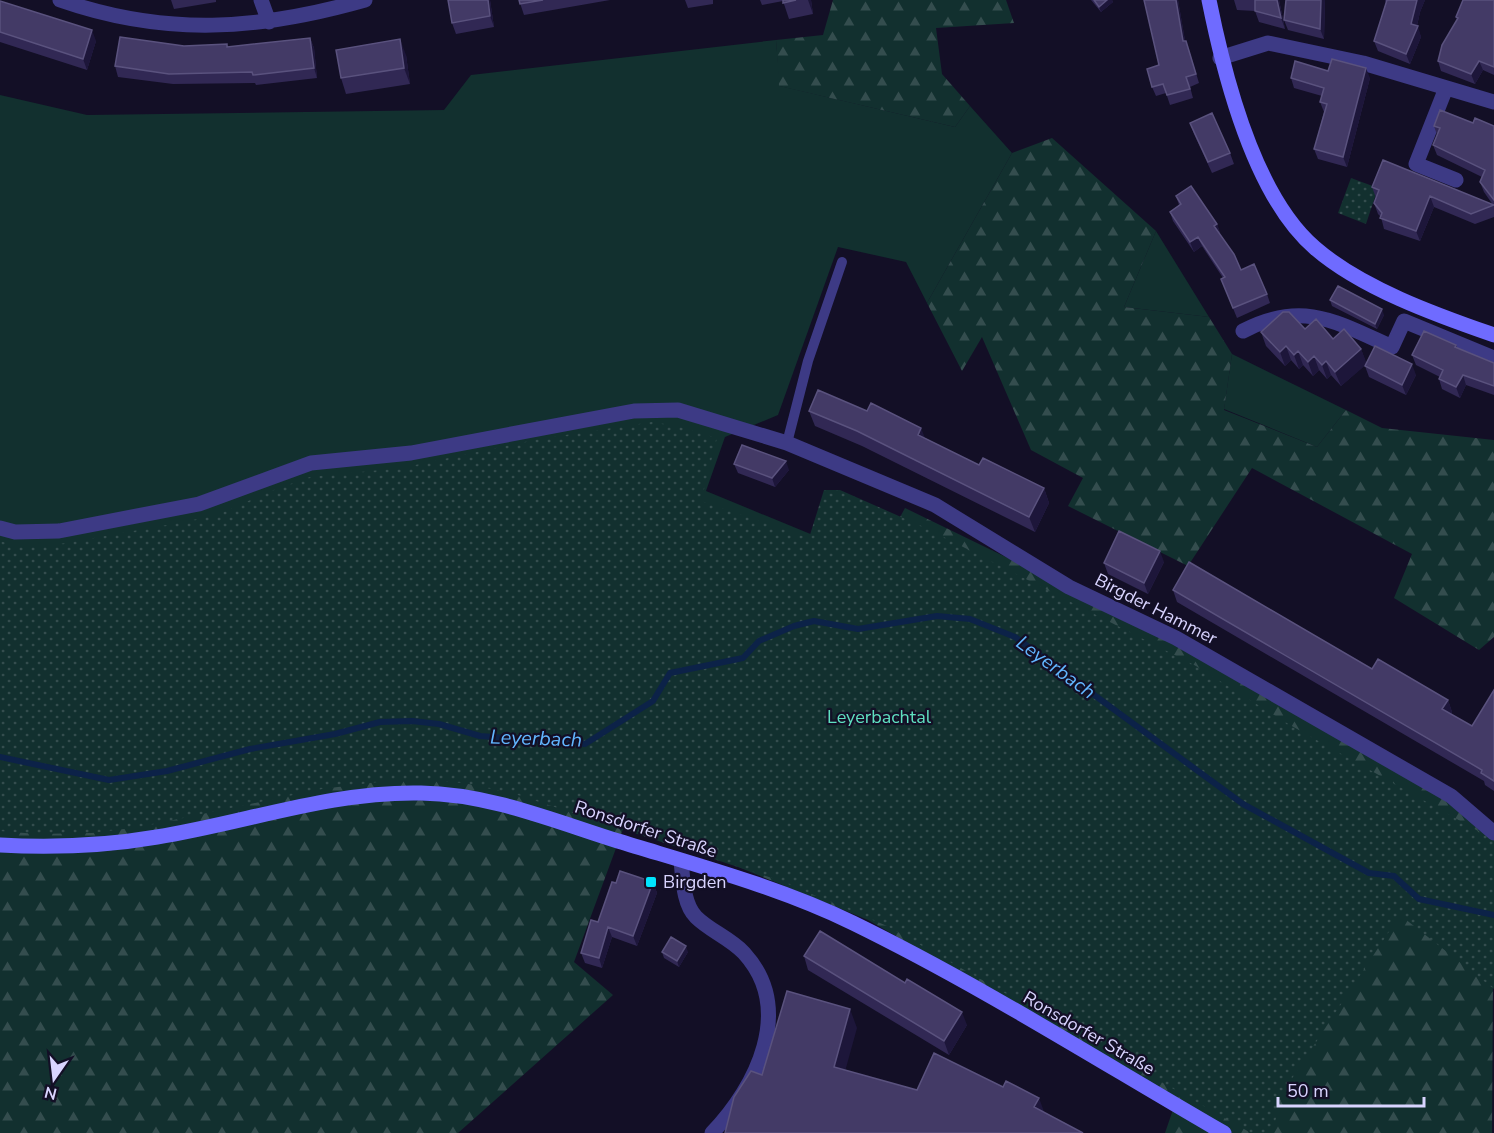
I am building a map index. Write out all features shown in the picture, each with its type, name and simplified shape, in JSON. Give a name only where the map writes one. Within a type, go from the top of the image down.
[{"type":"main road","points":[[1209,0],[1221,58],[1237,113],[1266,178],[1298,231],[1315,248],[1364,280],[1463,324],[1494,335]]},
{"type":"main road","name":"Ronsdorfer Straße","points":[[0,845],[103,845],[159,837],[347,798],[422,793],[451,795],[539,814],[765,887],[851,922],[961,981],[1224,1133]]},
{"type":"street","points":[[60,0],[105,13],[177,25],[220,26],[299,18],[365,0]]},
{"type":"street","points":[[261,0],[269,22]]},
{"type":"street","points":[[1221,58],[1268,43],[1363,63],[1494,102]]},
{"type":"street","points":[[1446,88],[1416,164],[1456,180]]},
{"type":"street","points":[[1242,331],[1259,322],[1280,317],[1328,318],[1392,347],[1404,321],[1494,358]]},
{"type":"street","name":"Birgder Hammer","points":[[0,528],[15,532],[59,531],[199,504],[311,463],[411,453],[634,411],[678,410],[787,443],[934,505],[1069,588],[1176,638],[1451,796],[1494,833]]},
{"type":"street","points":[[681,861],[684,892],[695,917],[743,952],[766,985],[770,1005],[769,1027],[762,1053],[747,1087],[712,1133]]},
{"type":"lane","points":[[787,443],[808,361],[842,262]]},
{"type":"green space","points":[[833,0],[1006,0],[1014,23],[936,28],[942,74],[970,106],[955,127],[779,86],[776,40],[823,35]]},
{"type":"green space","points":[[776,40],[780,86],[955,127],[970,106],[1012,153],[927,303],[906,262],[838,247],[778,415],[725,437],[706,491],[876,561],[0,722],[0,95],[87,115],[444,110],[471,75]]},
{"type":"green space","points":[[1052,138],[1156,231],[1124,307],[1209,317],[1232,354],[1224,410],[1317,447],[1346,410],[1382,428],[1494,440],[1494,637],[1479,650],[1394,598],[1412,554],[1252,468],[1188,566],[1068,506],[1083,478],[1031,450],[982,337],[962,371],[927,303],[1012,153]]},
{"type":"green space","points":[[1351,178],[1378,188],[1366,224],[1338,213]]},
{"type":"green space","points":[[1156,231],[1209,317],[1124,307]]},
{"type":"green space","points":[[1232,354],[1346,410],[1317,447],[1224,409]]},
{"type":"green space","name":"Leyerbachtal","points":[[652,422],[677,426],[717,438],[701,501],[809,538],[824,490],[840,490],[926,528],[1196,666],[1290,725],[1494,840],[1494,989],[1400,915],[1283,1092],[1272,1133],[1251,1133],[887,926],[781,881],[518,795],[464,783],[402,779],[322,789],[140,827],[92,833],[37,834],[0,831],[0,541],[16,546],[43,547],[178,523],[217,515],[268,492],[310,477],[401,468],[539,439]]},
{"type":"green space","name":"Leyerbachtal","points":[[905,508],[1150,627],[1494,825],[1492,1133],[1165,1133],[1177,1098],[868,920],[626,821],[574,962],[613,995],[458,1133],[0,1133],[0,722],[876,561]]},
{"type":"building","points":[[448,0],[488,0],[490,16],[452,23]]},
{"type":"building","points":[[519,0],[543,0],[520,4]]},
{"type":"building","points":[[1094,0],[1107,0],[1099,7]]},
{"type":"building","points":[[1144,0],[1176,0],[1183,41],[1186,41],[1196,74],[1186,77],[1190,89],[1167,95],[1163,84],[1152,87],[1147,69],[1159,65]]},
{"type":"building","points":[[1255,0],[1277,0],[1281,18],[1255,11]]},
{"type":"building","points":[[1286,0],[1321,0],[1320,29],[1284,20]]},
{"type":"building","points":[[1387,0],[1417,0],[1411,24],[1418,26],[1406,54],[1374,41]]},
{"type":"building","points":[[1463,0],[1494,0],[1494,67],[1479,61],[1471,74],[1438,61],[1442,45],[1458,18],[1456,17]]},
{"type":"building","points":[[0,1],[92,30],[83,59],[0,32]]},
{"type":"building","points":[[120,37],[184,46],[227,44],[227,47],[310,38],[314,68],[253,75],[252,72],[169,74],[115,66]]},
{"type":"building","points":[[400,39],[404,68],[341,78],[336,50]]},
{"type":"building","points":[[1332,59],[1366,68],[1343,157],[1314,149],[1327,104],[1320,102],[1324,88],[1291,78],[1295,61],[1328,71]]},
{"type":"building","points":[[1440,110],[1473,123],[1475,118],[1494,126],[1494,200],[1480,182],[1485,170],[1433,145],[1440,128],[1434,126]]},
{"type":"building","points":[[1212,113],[1230,153],[1208,162],[1190,123]]},
{"type":"building","points":[[1383,160],[1494,205],[1471,214],[1430,196],[1416,231],[1380,218],[1382,213],[1374,203],[1379,190],[1372,187]]},
{"type":"building","points":[[1191,186],[1217,224],[1214,226],[1234,254],[1241,270],[1254,264],[1267,294],[1233,308],[1221,279],[1225,277],[1198,237],[1190,242],[1170,212],[1181,204],[1176,196]]},
{"type":"building","points":[[1338,286],[1382,309],[1375,324],[1330,300]]},
{"type":"building","points":[[1283,312],[1289,312],[1305,329],[1316,319],[1333,339],[1344,329],[1361,349],[1335,372],[1326,361],[1322,365],[1314,356],[1308,362],[1298,351],[1294,355],[1286,346],[1280,352],[1261,332]]},
{"type":"building","points":[[1424,331],[1494,363],[1494,386],[1463,375],[1456,387],[1439,379],[1443,370],[1412,355]]},
{"type":"building","points":[[1375,346],[1412,364],[1402,385],[1365,366]]},
{"type":"building","points":[[818,390],[867,411],[871,403],[921,428],[918,435],[979,465],[983,458],[1044,488],[1029,517],[857,431],[809,411]]},
{"type":"building","points":[[742,445],[786,461],[772,478],[734,464]]},
{"type":"building","points":[[1119,531],[1160,551],[1144,583],[1104,563]]},
{"type":"building","points":[[1189,562],[1372,669],[1378,659],[1448,700],[1442,709],[1472,726],[1494,690],[1494,781],[1481,773],[1482,770],[1173,590]]},
{"type":"building","points":[[620,871],[653,882],[633,936],[608,927],[599,958],[581,953],[591,920],[598,922],[612,882],[616,883]]},
{"type":"building","points":[[820,931],[905,983],[907,979],[962,1012],[944,1041],[804,956]]},
{"type":"building","points":[[671,937],[686,946],[677,961],[662,952]]},
{"type":"building","points":[[787,991],[850,1009],[834,1067],[917,1090],[934,1053],[1003,1087],[1006,1081],[1039,1098],[1034,1107],[1083,1133],[725,1133],[734,1097],[751,1071],[762,1075]]},
{"type":"waterway","name":"Leyerbach","points":[[0,757],[109,780],[167,771],[250,749],[335,734],[380,722],[412,721],[439,724],[480,736],[585,744],[653,701],[670,673],[743,658],[759,641],[794,626],[814,621],[858,629],[937,616],[970,619],[1015,637],[1243,804],[1369,873],[1394,876],[1419,899],[1494,915]]},
{"type":"place","name":"Birgden","points":[[651,882]]}]
